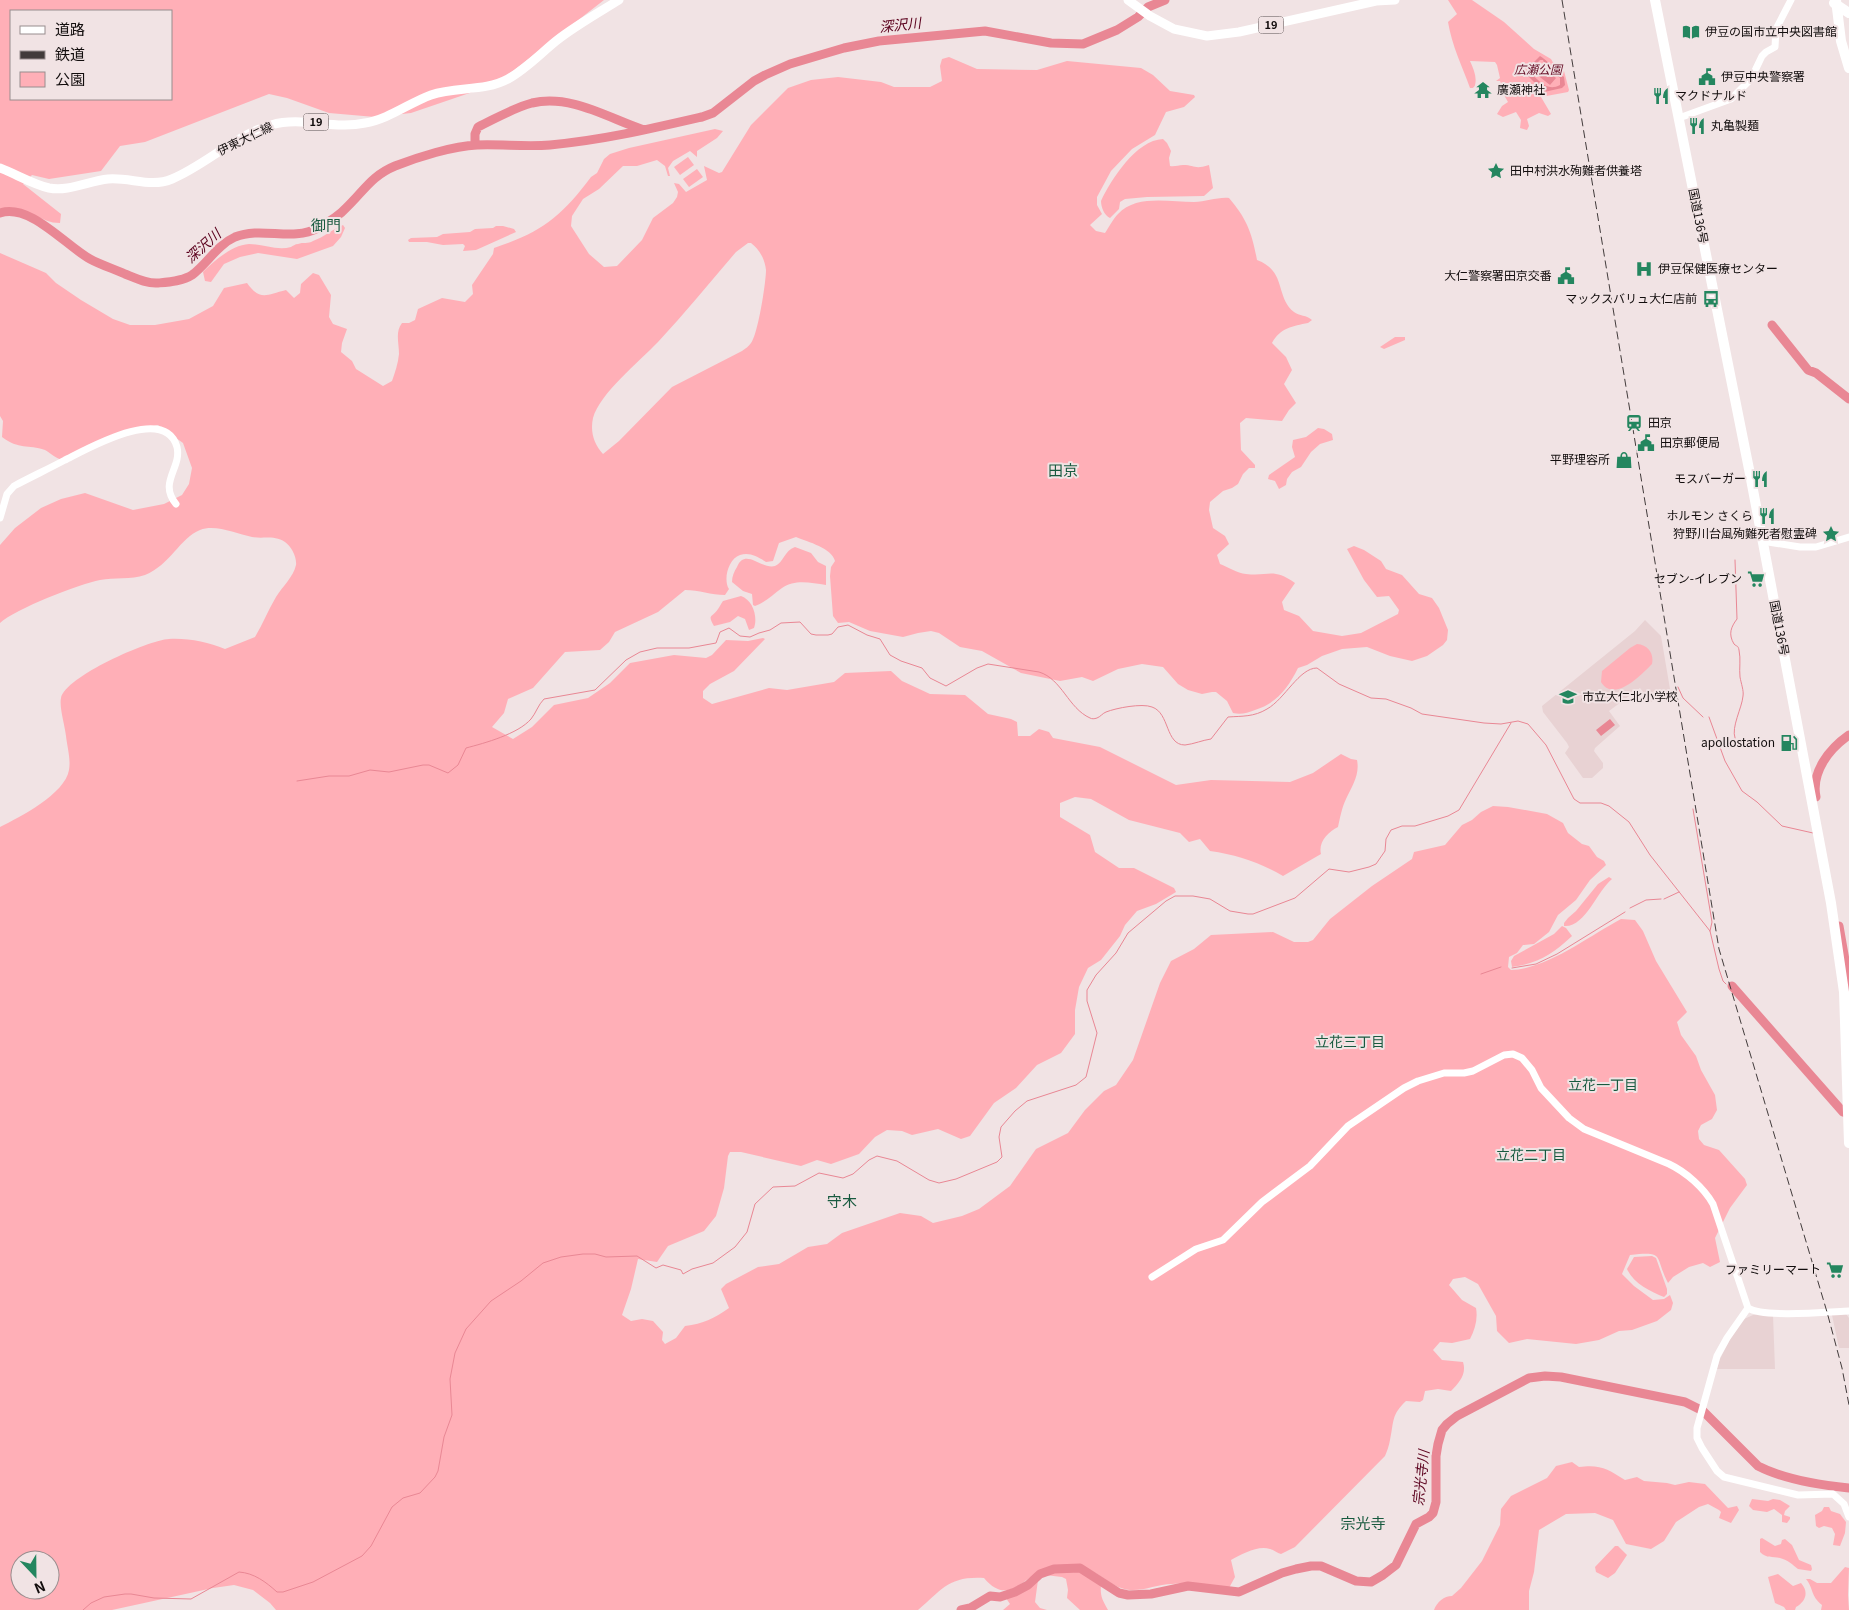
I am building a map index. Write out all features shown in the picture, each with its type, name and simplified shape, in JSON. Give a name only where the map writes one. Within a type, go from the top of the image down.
[{"type":"highway","name":"国道136号","points":[[1655,0],[1750,474],[1842,972],[1849,1143]]},
{"type":"highway","points":[[1835,4],[1849,13]]},
{"type":"highway","points":[[1835,4],[1849,48]]},
{"type":"highway","points":[[1835,4],[1841,41],[1849,68]]},
{"type":"main road","name":"伊東大仁線","points":[[0,168],[43,186],[55,188],[108,179],[148,183],[165,182],[179,176],[248,135],[271,125],[293,122],[364,124],[382,118],[436,93],[476,88],[500,82],[518,73],[558,40],[619,0]]},
{"type":"main road","name":"19","points":[[1132,3],[1150,16],[1181,32],[1216,36],[1369,2],[1395,0]]},
{"type":"street","points":[[1679,118],[1731,99],[1748,82],[1762,56],[1775,47],[1776,29],[1791,0]]},
{"type":"street","points":[[0,518],[6,497],[14,486],[98,443],[123,433],[152,428],[159,429],[168,434],[176,445],[177,458],[169,486],[171,497],[176,504]]},
{"type":"street","points":[[1762,541],[1800,547],[1816,547],[1849,537]]},
{"type":"street","points":[[1152,1277],[1196,1249],[1223,1240],[1262,1202],[1310,1166],[1348,1126],[1404,1088],[1418,1081],[1444,1073],[1473,1072],[1499,1056],[1509,1054],[1518,1055],[1527,1063],[1541,1088],[1569,1118],[1584,1129],[1676,1167],[1705,1192],[1712,1204],[1748,1308]]},
{"type":"street","points":[[1748,1308],[1762,1312],[1780,1313],[1849,1311]]},
{"type":"street","points":[[1748,1308],[1717,1356],[1700,1413],[1697,1428],[1698,1438],[1713,1465],[1724,1477],[1798,1495],[1833,1494],[1844,1504],[1849,1518]]},
{"type":"shaded area","points":[[1540,56],[1564,77],[1565,85],[1562,88],[1544,92],[1528,76],[1528,68]],"holes":[[[1540,60],[1543,60],[1546,67],[1560,78],[1560,85],[1555,87],[1547,86],[1530,73],[1531,69]]]},
{"type":"shaded area","points":[[1543,67],[1556,78],[1550,85],[1536,74]]},
{"type":"shaded area","points":[[1645,620],[1661,636],[1670,689],[1651,702],[1640,688],[1609,711],[1620,726],[1595,748],[1594,751],[1603,763],[1603,768],[1592,778],[1583,778],[1565,753],[1569,747],[1567,743],[1543,712],[1542,706],[1635,631]]},
{"type":"shaded area","points":[[1610,719],[1615,725],[1601,736],[1596,730]]},
{"type":"shaded area","points":[[1846,1314],[1849,1318],[1849,1348],[1839,1348],[1832,1315]]},
{"type":"shaded area","points":[[1753,1315],[1773,1315],[1775,1369],[1717,1369],[1730,1339],[1742,1320]]},
{"type":"green space","points":[[0,0],[604,0],[496,84],[411,113],[375,117],[329,113],[287,98],[269,94],[145,142],[120,146],[101,171],[49,179],[32,175],[23,184],[61,214],[60,223],[50,222],[18,211],[0,208]]},
{"type":"green space","name":"広瀬公園","points":[[1448,0],[1472,0],[1504,22],[1534,49],[1551,59],[1555,66],[1564,71],[1568,92],[1541,97],[1551,114],[1548,116],[1539,113],[1527,119],[1529,126],[1527,130],[1520,128],[1521,120],[1516,112],[1503,117],[1497,114],[1502,106],[1508,102],[1504,95],[1498,96],[1496,92],[1503,88],[1500,81],[1496,81],[1500,78],[1495,62],[1470,61],[1476,81],[1474,88],[1470,88],[1450,31],[1448,22],[1457,14]]},
{"type":"green space","points":[[949,57],[977,69],[1037,70],[1067,61],[1141,68],[1153,75],[1170,91],[1194,95],[1195,97],[1184,107],[1166,112],[1155,135],[1132,149],[1111,171],[1097,197],[1097,205],[1102,214],[1090,225],[1096,231],[1105,233],[1116,216],[1125,208],[1144,201],[1194,202],[1229,198],[1248,227],[1257,260],[1273,271],[1288,306],[1294,312],[1312,320],[1283,331],[1272,343],[1286,357],[1292,370],[1284,384],[1296,403],[1282,421],[1246,418],[1240,423],[1241,450],[1255,465],[1255,468],[1249,468],[1243,474],[1238,484],[1223,491],[1210,502],[1209,510],[1213,528],[1225,536],[1229,544],[1217,555],[1220,564],[1243,573],[1254,575],[1275,574],[1287,578],[1295,583],[1282,602],[1284,610],[1299,616],[1313,631],[1342,636],[1361,633],[1398,614],[1399,610],[1389,596],[1377,597],[1364,580],[1347,549],[1354,546],[1381,561],[1386,569],[1402,575],[1419,594],[1432,598],[1439,608],[1448,630],[1447,640],[1427,656],[1412,661],[1390,656],[1367,647],[1342,649],[1322,656],[1298,668],[1286,688],[1276,699],[1263,707],[1236,714],[1233,713],[1227,701],[1216,692],[1202,694],[1188,690],[1178,684],[1163,667],[1142,664],[1118,669],[1093,681],[1082,677],[1060,681],[1021,673],[982,651],[960,647],[939,633],[931,631],[903,637],[870,631],[849,622],[838,623],[833,616],[830,576],[831,567],[835,561],[833,556],[825,549],[796,537],[779,543],[773,561],[766,562],[747,554],[736,557],[728,570],[726,580],[729,589],[725,595],[685,590],[658,612],[615,632],[609,642],[600,650],[565,652],[533,688],[508,699],[504,713],[492,727],[513,739],[532,727],[554,705],[588,698],[610,683],[630,663],[674,655],[706,658],[712,655],[726,640],[748,641],[763,638],[765,639],[734,671],[710,684],[703,691],[703,698],[712,704],[769,688],[787,690],[834,682],[845,673],[891,671],[902,681],[930,694],[965,695],[988,714],[1017,722],[1018,736],[1030,736],[1039,729],[1049,732],[1053,738],[1100,747],[1176,785],[1211,780],[1290,782],[1313,773],[1341,754],[1357,760],[1358,765],[1353,785],[1343,805],[1338,827],[1322,842],[1321,854],[1283,876],[1248,860],[1210,851],[1200,839],[1189,842],[1180,833],[1129,820],[1091,799],[1075,797],[1060,803],[1060,817],[1090,835],[1095,852],[1119,868],[1134,868],[1174,888],[1176,892],[1156,904],[1137,911],[1101,960],[1088,968],[1079,987],[1075,1010],[1075,1034],[1061,1053],[1037,1065],[1016,1088],[994,1103],[970,1136],[961,1139],[938,1129],[912,1135],[902,1131],[887,1130],[875,1137],[859,1154],[831,1164],[817,1160],[801,1166],[741,1152],[730,1152],[724,1188],[716,1216],[704,1231],[668,1246],[657,1262],[638,1259],[631,1289],[622,1315],[631,1321],[642,1319],[653,1321],[663,1332],[662,1340],[665,1344],[676,1338],[685,1326],[708,1320],[729,1308],[721,1289],[726,1284],[758,1267],[779,1264],[808,1247],[827,1244],[842,1233],[900,1213],[921,1216],[933,1223],[962,1216],[979,1209],[1010,1186],[1036,1149],[1068,1133],[1085,1110],[1104,1091],[1116,1085],[1133,1060],[1160,983],[1171,961],[1194,949],[1211,935],[1273,932],[1294,942],[1313,940],[1330,919],[1372,886],[1412,859],[1414,852],[1445,845],[1462,825],[1493,806],[1547,814],[1563,823],[1568,833],[1582,844],[1589,846],[1606,865],[1590,880],[1576,900],[1558,915],[1549,932],[1534,944],[1523,945],[1517,953],[1509,957],[1508,967],[1511,970],[1539,964],[1568,950],[1621,919],[1635,920],[1643,931],[1656,961],[1687,1012],[1677,1022],[1681,1035],[1696,1056],[1701,1070],[1715,1095],[1717,1110],[1712,1119],[1701,1125],[1698,1131],[1699,1139],[1704,1145],[1719,1150],[1745,1179],[1747,1185],[1730,1208],[1715,1238],[1720,1262],[1710,1267],[1703,1263],[1689,1267],[1673,1277],[1668,1283],[1657,1257],[1649,1254],[1630,1255],[1622,1274],[1653,1300],[1664,1299],[1670,1295],[1673,1303],[1671,1310],[1657,1321],[1632,1330],[1619,1331],[1599,1340],[1576,1344],[1527,1339],[1509,1343],[1497,1331],[1496,1316],[1478,1284],[1465,1277],[1453,1279],[1449,1285],[1462,1300],[1476,1308],[1475,1328],[1470,1339],[1452,1343],[1440,1342],[1433,1350],[1442,1360],[1463,1362],[1464,1370],[1459,1381],[1451,1391],[1438,1389],[1425,1391],[1423,1400],[1420,1402],[1406,1401],[1395,1415],[1385,1456],[1295,1547],[1281,1554],[1271,1549],[1255,1549],[1231,1560],[1235,1577],[1229,1588],[1210,1585],[1167,1584],[1130,1590],[1115,1585],[1088,1569],[1080,1566],[1064,1565],[1045,1568],[1007,1590],[1000,1590],[992,1586],[984,1578],[962,1579],[946,1586],[918,1610],[276,1610],[253,1590],[234,1585],[112,1610],[0,1610],[0,827],[51,796],[66,779],[70,761],[61,711],[61,698],[66,689],[91,670],[158,641],[169,639],[191,640],[205,642],[225,649],[255,637],[276,597],[293,573],[296,562],[295,555],[291,549],[281,540],[252,537],[219,529],[206,528],[186,539],[154,571],[145,575],[100,580],[78,586],[33,604],[0,623],[0,545],[15,528],[41,508],[61,499],[85,493],[133,510],[164,504],[182,495],[189,484],[192,468],[183,443],[158,425],[128,432],[62,460],[45,450],[14,444],[2,437],[3,421],[0,416],[0,253],[46,273],[56,283],[81,300],[113,319],[130,325],[155,325],[189,319],[213,306],[224,288],[247,283],[260,294],[268,295],[286,290],[294,298],[300,293],[301,284],[313,273],[319,275],[331,295],[329,317],[333,324],[347,329],[341,352],[352,361],[356,369],[383,386],[392,381],[398,361],[398,334],[402,323],[409,323],[415,320],[418,309],[442,298],[465,302],[473,294],[472,285],[493,254],[494,248],[525,236],[549,222],[570,203],[591,177],[597,173],[604,159],[610,154],[715,129],[723,131],[717,138],[697,151],[697,157],[690,151],[673,161],[668,168],[670,176],[668,176],[665,166],[657,160],[637,166],[623,166],[599,189],[583,199],[572,216],[571,226],[589,254],[604,267],[617,266],[642,240],[653,218],[673,203],[678,192],[674,183],[679,184],[686,192],[707,180],[704,166],[719,173],[722,172],[751,125],[788,88],[811,80],[838,77],[881,82],[894,87],[930,87],[942,81],[940,66],[942,59]],"holes":[[[748,243],[757,248],[763,258],[766,270],[759,319],[751,343],[742,351],[672,387],[619,441],[603,454],[597,446],[592,433],[593,418],[603,398],[668,331],[736,252]]]},
{"type":"green space","points":[[1163,139],[1171,151],[1169,158],[1170,166],[1187,165],[1197,167],[1209,165],[1213,188],[1204,196],[1125,199],[1120,202],[1119,209],[1110,218],[1108,217],[1103,211],[1101,201],[1118,172],[1143,146]]},
{"type":"green space","points":[[688,157],[694,165],[680,175],[674,167]]},
{"type":"green space","points":[[697,169],[703,177],[689,187],[683,179]]},
{"type":"green space","points":[[343,225],[345,228],[341,237],[333,246],[297,259],[258,253],[240,257],[224,264],[211,282],[205,281],[203,272],[236,247],[254,244],[280,248],[291,247],[296,244],[311,242]]},
{"type":"green space","points":[[496,226],[514,229],[516,232],[476,250],[463,251],[465,246],[463,244],[443,245],[427,242],[409,242],[408,240],[411,238],[437,237],[443,234],[470,232],[475,229],[493,228]]},
{"type":"green space","points":[[1395,337],[1405,337],[1405,340],[1384,349],[1380,347]]},
{"type":"green space","points":[[1318,428],[1332,434],[1333,440],[1320,444],[1311,452],[1301,467],[1292,472],[1287,479],[1286,485],[1279,489],[1275,481],[1268,479],[1269,475],[1295,457],[1292,447],[1293,440],[1306,437]]},
{"type":"green space","points":[[795,547],[811,553],[818,562],[826,566],[826,585],[803,582],[792,583],[755,606],[753,605],[752,594],[743,591],[732,582],[740,561],[749,559],[765,565],[775,566],[788,551]]},
{"type":"green space","points":[[741,596],[749,601],[754,609],[754,628],[749,630],[745,619],[738,616],[730,622],[714,626],[711,616],[723,601]]},
{"type":"green space","points":[[1637,644],[1648,648],[1652,657],[1652,664],[1634,681],[1620,689],[1606,688],[1601,682],[1602,671]]},
{"type":"green space","points":[[1609,877],[1612,879],[1584,915],[1571,925],[1564,926],[1568,918],[1598,884]]},
{"type":"green space","points":[[1562,926],[1572,936],[1558,948],[1530,963],[1512,967],[1511,961],[1514,956],[1554,934]]},
{"type":"green space","points":[[1652,1256],[1656,1258],[1667,1289],[1667,1294],[1664,1297],[1638,1283],[1627,1269],[1634,1257]]},
{"type":"green space","points":[[1572,1462],[1579,1467],[1593,1466],[1604,1468],[1625,1480],[1637,1477],[1644,1481],[1675,1485],[1689,1482],[1705,1484],[1728,1508],[1737,1506],[1739,1510],[1731,1523],[1719,1518],[1721,1512],[1708,1504],[1699,1507],[1676,1522],[1664,1541],[1651,1549],[1626,1544],[1613,1520],[1595,1513],[1566,1514],[1539,1530],[1534,1572],[1529,1591],[1529,1610],[1434,1610],[1441,1600],[1452,1596],[1461,1588],[1482,1561],[1500,1525],[1501,1509],[1511,1496],[1547,1478],[1556,1466]]},
{"type":"green space","points":[[1752,1499],[1780,1500],[1790,1506],[1784,1515],[1790,1517],[1790,1519],[1787,1523],[1782,1522],[1782,1515],[1774,1509],[1767,1512],[1753,1510],[1749,1506]]},
{"type":"green space","points":[[1824,1507],[1829,1507],[1831,1511],[1840,1514],[1846,1522],[1845,1533],[1840,1546],[1833,1545],[1835,1534],[1832,1528],[1824,1526],[1819,1528],[1816,1526],[1815,1515],[1822,1511]]},
{"type":"green space","points":[[1762,1538],[1775,1546],[1781,1544],[1782,1540],[1785,1539],[1792,1545],[1799,1560],[1811,1565],[1811,1571],[1798,1569],[1783,1559],[1767,1556],[1760,1552],[1760,1539]]},
{"type":"green space","points":[[1615,1546],[1618,1546],[1627,1555],[1615,1573],[1608,1578],[1596,1572],[1595,1567]]},
{"type":"green space","points":[[1845,1567],[1849,1568],[1849,1610],[1821,1610],[1822,1605],[1814,1595],[1806,1579],[1817,1583],[1831,1583]]},
{"type":"green space","points":[[1081,1571],[1101,1584],[1102,1597],[1108,1610],[1080,1610],[1067,1598],[1066,1579],[1045,1575],[1046,1573]]},
{"type":"green space","points":[[1778,1574],[1793,1586],[1801,1583],[1805,1590],[1804,1599],[1795,1610],[1786,1610],[1775,1603],[1768,1577]]},
{"type":"green space","points":[[1038,1580],[1035,1602],[1040,1608],[1047,1610],[1003,1610],[1010,1604],[1006,1598],[1007,1596],[1028,1587]]},
{"type":"waterway","name":"深沢川","points":[[0,213],[23,214],[47,227],[90,259],[137,279],[154,283],[176,281],[192,275],[217,250],[235,237],[256,233],[298,234],[318,228],[340,214],[380,174],[395,166],[436,152],[477,145],[541,146],[570,143],[626,134],[702,117],[713,113],[754,81],[790,64],[844,48],[879,41],[985,31],[1051,43],[1083,44],[1117,30],[1138,17],[1148,7],[1165,0]]},
{"type":"waterway","name":"深沢川","points":[[475,145],[475,134],[478,127],[518,108],[532,103],[547,101],[575,104],[644,130]]},
{"type":"waterway","points":[[1772,325],[1808,370],[1816,373],[1849,399]]},
{"type":"waterway","points":[[1735,560],[1737,619],[1731,634],[1732,640],[1739,650],[1740,677],[1743,689],[1742,701],[1734,728],[1735,738]]},
{"type":"waterway","points":[[297,781],[329,776],[349,776],[370,770],[389,772],[423,765],[429,765],[448,773],[458,765],[466,748],[501,737],[518,729],[531,719],[544,699],[595,690],[626,660],[640,652],[657,648],[689,648],[716,643],[720,632],[729,628],[740,636],[750,637],[770,630],[781,623],[800,622],[811,634],[816,635],[832,634],[838,627],[848,625],[867,635],[880,639],[890,655],[922,668],[930,678],[946,686],[977,668],[988,664],[1039,672],[1054,681],[1076,708],[1093,719],[1106,712],[1122,708],[1136,706],[1152,707],[1162,715],[1174,740],[1179,744],[1185,745],[1211,739],[1228,717],[1253,715],[1262,712],[1274,704],[1304,673],[1310,669],[1317,668],[1339,684],[1371,698],[1386,699],[1422,714],[1484,723],[1501,724],[1518,721],[1528,724],[1546,745],[1574,799],[1580,803],[1601,803],[1609,806],[1629,822],[1650,855],[1710,931],[1719,969],[1726,984]]},
{"type":"waterway","points":[[1678,687],[1683,698],[1703,717]]},
{"type":"waterway","points":[[1709,717],[1725,761],[1742,791],[1757,802],[1782,826],[1813,833]]},
{"type":"waterway","points":[[83,1610],[91,1603],[104,1597],[125,1594],[154,1598],[191,1599],[239,1572],[255,1576],[277,1592],[283,1592],[313,1582],[362,1556],[371,1546],[392,1507],[403,1498],[420,1493],[438,1471],[444,1437],[452,1415],[450,1379],[455,1353],[466,1329],[491,1301],[521,1281],[543,1263],[561,1257],[583,1254],[595,1254],[606,1257],[637,1256],[656,1268],[663,1265],[681,1270],[683,1274],[692,1269],[713,1263],[735,1247],[747,1232],[755,1204],[773,1187],[795,1186],[819,1173],[843,1178],[853,1174],[869,1160],[877,1156],[897,1161],[929,1180],[939,1183],[956,1179],[997,1162],[1002,1157],[999,1137],[1001,1127],[1015,1111],[1027,1101],[1076,1085],[1086,1077],[1097,1033],[1087,1001],[1087,990],[1096,975],[1116,953],[1128,933],[1166,901],[1175,896],[1193,896],[1210,899],[1230,911],[1253,914],[1295,898],[1329,869],[1349,872],[1376,864],[1385,851],[1386,839],[1391,830],[1402,826],[1415,826],[1448,816],[1459,810],[1511,723]]},
{"type":"waterway","points":[[1816,797],[1816,779],[1823,762],[1828,754],[1849,735]]},
{"type":"waterway","points":[[1693,809],[1712,922],[1710,931]]},
{"type":"waterway","points":[[1664,899],[1679,892]]},
{"type":"waterway","points":[[1630,908],[1646,900],[1661,899]]},
{"type":"waterway","points":[[1512,968],[1536,964],[1557,954],[1625,912]]},
{"type":"waterway","points":[[1839,926],[1848,977],[1849,999]]},
{"type":"waterway","points":[[1481,974],[1501,967]]},
{"type":"waterway","points":[[1732,986],[1843,1112],[1849,1114]]},
{"type":"waterway","name":"宗光寺川","points":[[961,1610],[970,1608],[990,1596],[1000,1597],[1015,1592],[1028,1585],[1040,1574],[1054,1569],[1080,1568],[1119,1593],[1128,1595],[1151,1594],[1188,1586],[1239,1592],[1282,1573],[1311,1566],[1321,1566],[1356,1581],[1371,1582],[1396,1565],[1416,1524],[1433,1513],[1436,1502],[1436,1456],[1442,1430],[1457,1416],[1529,1378],[1561,1377],[1685,1402],[1703,1411],[1758,1466],[1791,1478],[1849,1488]]},
{"type":"railway","points":[[1562,0],[1719,949],[1827,1312],[1842,1368],[1849,1405]]},
{"type":"place","name":"伊豆の国市立中央図書館","points":[[1691,32]]},
{"type":"place","name":"伊豆中央警察署","points":[[1707,77]]},
{"type":"place","name":"廣瀬神社","points":[[1483,90]]},
{"type":"place","name":"マクドナルド","points":[[1661,96]]},
{"type":"place","name":"丸亀製麺","points":[[1697,126]]},
{"type":"place","name":"田中村洪水殉難者供養塔","points":[[1496,171]]},
{"type":"place","name":"伊豆保健医療センター","points":[[1644,269]]},
{"type":"place","name":"大仁警察署田京交番","points":[[1566,276]]},
{"type":"place","name":"マックスバリュ大仁店前","points":[[1711,299]]},
{"type":"place","name":"田京","points":[[1634,423]]},
{"type":"place","name":"田京郵便局","points":[[1646,443]]},
{"type":"place","name":"平野理容所","points":[[1624,460]]},
{"type":"place","name":"モスバーガー","points":[[1760,479]]},
{"type":"place","name":"ホルモン さくら","points":[[1767,516]]},
{"type":"place","name":"狩野川台風殉難死者慰霊碑","points":[[1831,534]]},
{"type":"place","name":"セブン-イレブン","points":[[1756,579]]},
{"type":"place","name":"市立大仁北小学校","points":[[1568,697]]},
{"type":"place","name":"apollostation","points":[[1789,743]]},
{"type":"place","name":"ファミリーマート","points":[[1835,1270]]},
{"type":"district","name":"御門","points":[[326,226]]},
{"type":"district","name":"田京","points":[[1063,471]]},
{"type":"district","name":"立花三丁目","points":[[1350,1042]]},
{"type":"district","name":"立花一丁目","points":[[1603,1085]]},
{"type":"district","name":"立花二丁目","points":[[1531,1155]]},
{"type":"district","name":"守木","points":[[842,1202]]},
{"type":"district","name":"宗光寺","points":[[1363,1524]]}]
